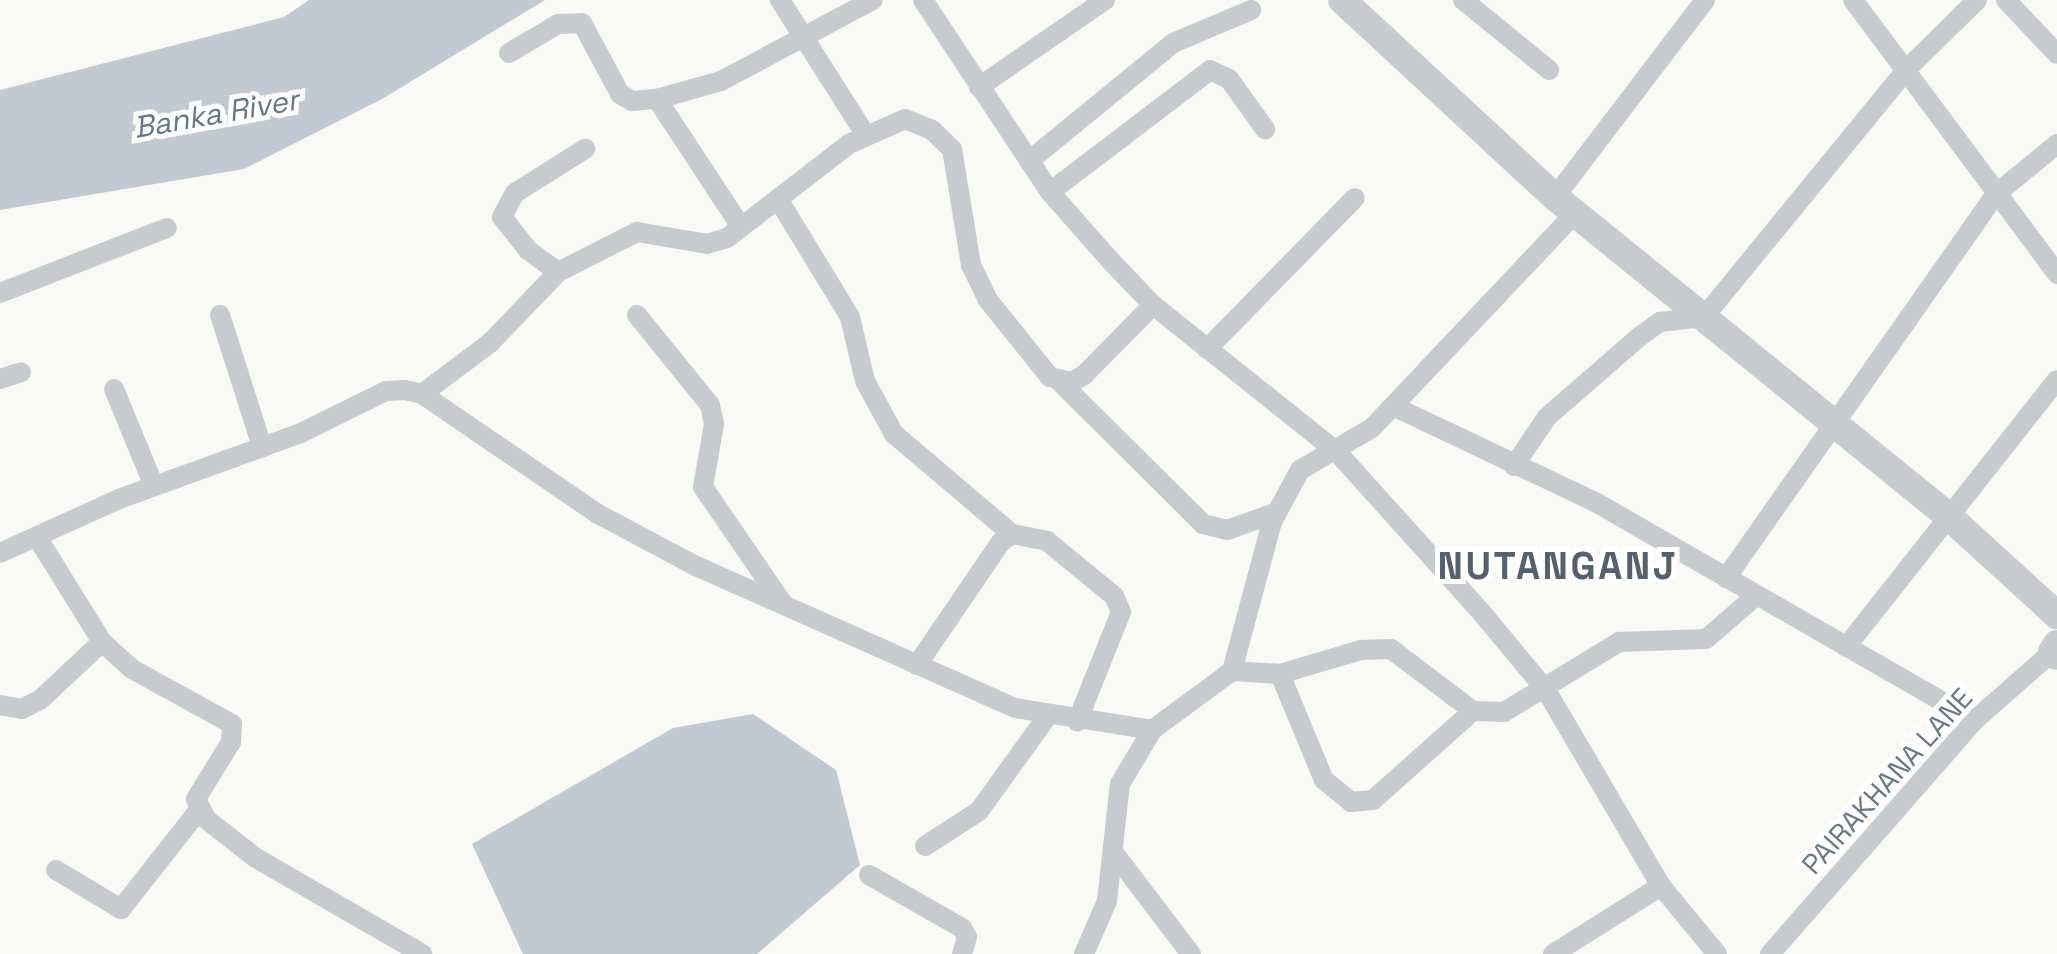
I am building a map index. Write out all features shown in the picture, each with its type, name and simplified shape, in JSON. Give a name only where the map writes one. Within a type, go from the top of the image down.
[{"type":"street","points":[[780,0],[800,38],[865,134]]},
{"type":"street","points":[[509,54],[558,24],[582,23],[620,94],[632,101],[656,98],[721,80],[873,0]]},
{"type":"street","points":[[923,0],[1050,192],[1153,304],[1337,452],[1546,690],[1661,886],[1717,954]]},
{"type":"street","points":[[979,87],[1105,0]]},
{"type":"street","points":[[1342,0],[1565,205],[1946,515],[2057,615]]},
{"type":"street","points":[[1462,0],[1549,70]]},
{"type":"street","points":[[1084,954],[1107,901],[1120,784],[1152,730],[1232,671],[1275,513],[1300,470],[1337,452],[1392,406],[1565,205],[1705,0]]},
{"type":"street","points":[[1854,0],[2057,274]]},
{"type":"street","points":[[1514,466],[1547,417],[1639,337],[1660,322],[1704,318],[1906,70],[1978,0]]},
{"type":"street","points":[[2006,0],[2057,54]]},
{"type":"street","points":[[1030,161],[1157,53],[1251,10]]},
{"type":"street","points":[[1050,192],[1210,70],[1229,78],[1265,129]]},
{"type":"street","points":[[656,98],[741,227]]},
{"type":"street","points":[[422,394],[515,321],[558,272],[637,232],[707,244],[741,227],[865,134],[905,120],[932,130],[952,149],[971,265],[988,300],[1060,382],[1202,524],[1227,530],[1275,513]]},
{"type":"street","points":[[1726,578],[1996,194],[2057,144]]},
{"type":"street","points":[[558,272],[528,250],[502,217],[515,193],[586,149]]},
{"type":"street","points":[[1207,349],[1356,198]]},
{"type":"street","points":[[778,199],[850,317],[865,381],[894,434],[1012,534],[1048,540],[1114,596],[1121,612],[1077,722]]},
{"type":"street","points":[[0,293],[167,228]]},
{"type":"street","points":[[1060,382],[1084,375],[1153,304]]},
{"type":"street","points":[[220,315],[262,448]]},
{"type":"street","points":[[637,315],[710,405],[714,424],[702,487],[784,605]]},
{"type":"street","points":[[1846,647],[1946,515],[2057,380]]},
{"type":"street","points":[[114,389],[154,486]]},
{"type":"street","points":[[0,554],[154,486],[262,448],[386,391],[422,394],[598,514],[784,605],[1046,718],[1152,730]]},
{"type":"street","points":[[1392,406],[1597,503],[1974,720]]},
{"type":"street","points":[[918,665],[984,560],[1012,534]]},
{"type":"street","points":[[37,537],[102,642],[132,668],[232,724],[231,742],[201,784],[199,810],[121,909],[56,870]]},
{"type":"street","points":[[1232,671],[1280,674],[1361,650],[1391,649],[1473,710],[1504,712],[1546,690],[1618,642],[1666,645],[1706,638],[1756,596]]},
{"type":"street","points":[[0,705],[22,709],[40,700],[102,642]]},
{"type":"street","name":"PAIRAKHANA LANE","points":[[1770,954],[1974,720],[2055,651]]},
{"type":"street","points":[[1280,674],[1324,780],[1351,802],[1373,800],[1473,710]]},
{"type":"street","points":[[925,846],[979,811],[1010,777],[1046,718]]},
{"type":"street","points":[[199,810],[256,858],[422,954]]},
{"type":"street","points":[[1114,853],[1191,954]]},
{"type":"street","points":[[869,875],[962,928],[967,937],[962,954]]},
{"type":"street","points":[[1553,954],[1661,886]]},
{"type":"water","name":"Banka River","points":[[309,0],[545,0],[382,99],[244,169],[0,210],[0,90],[284,17]]},
{"type":"water","points":[[753,714],[836,770],[860,865],[757,954],[523,954],[472,844],[673,728]]},
{"type":"district","name":"NUTANGANJ","points":[[1558,567]]}]
